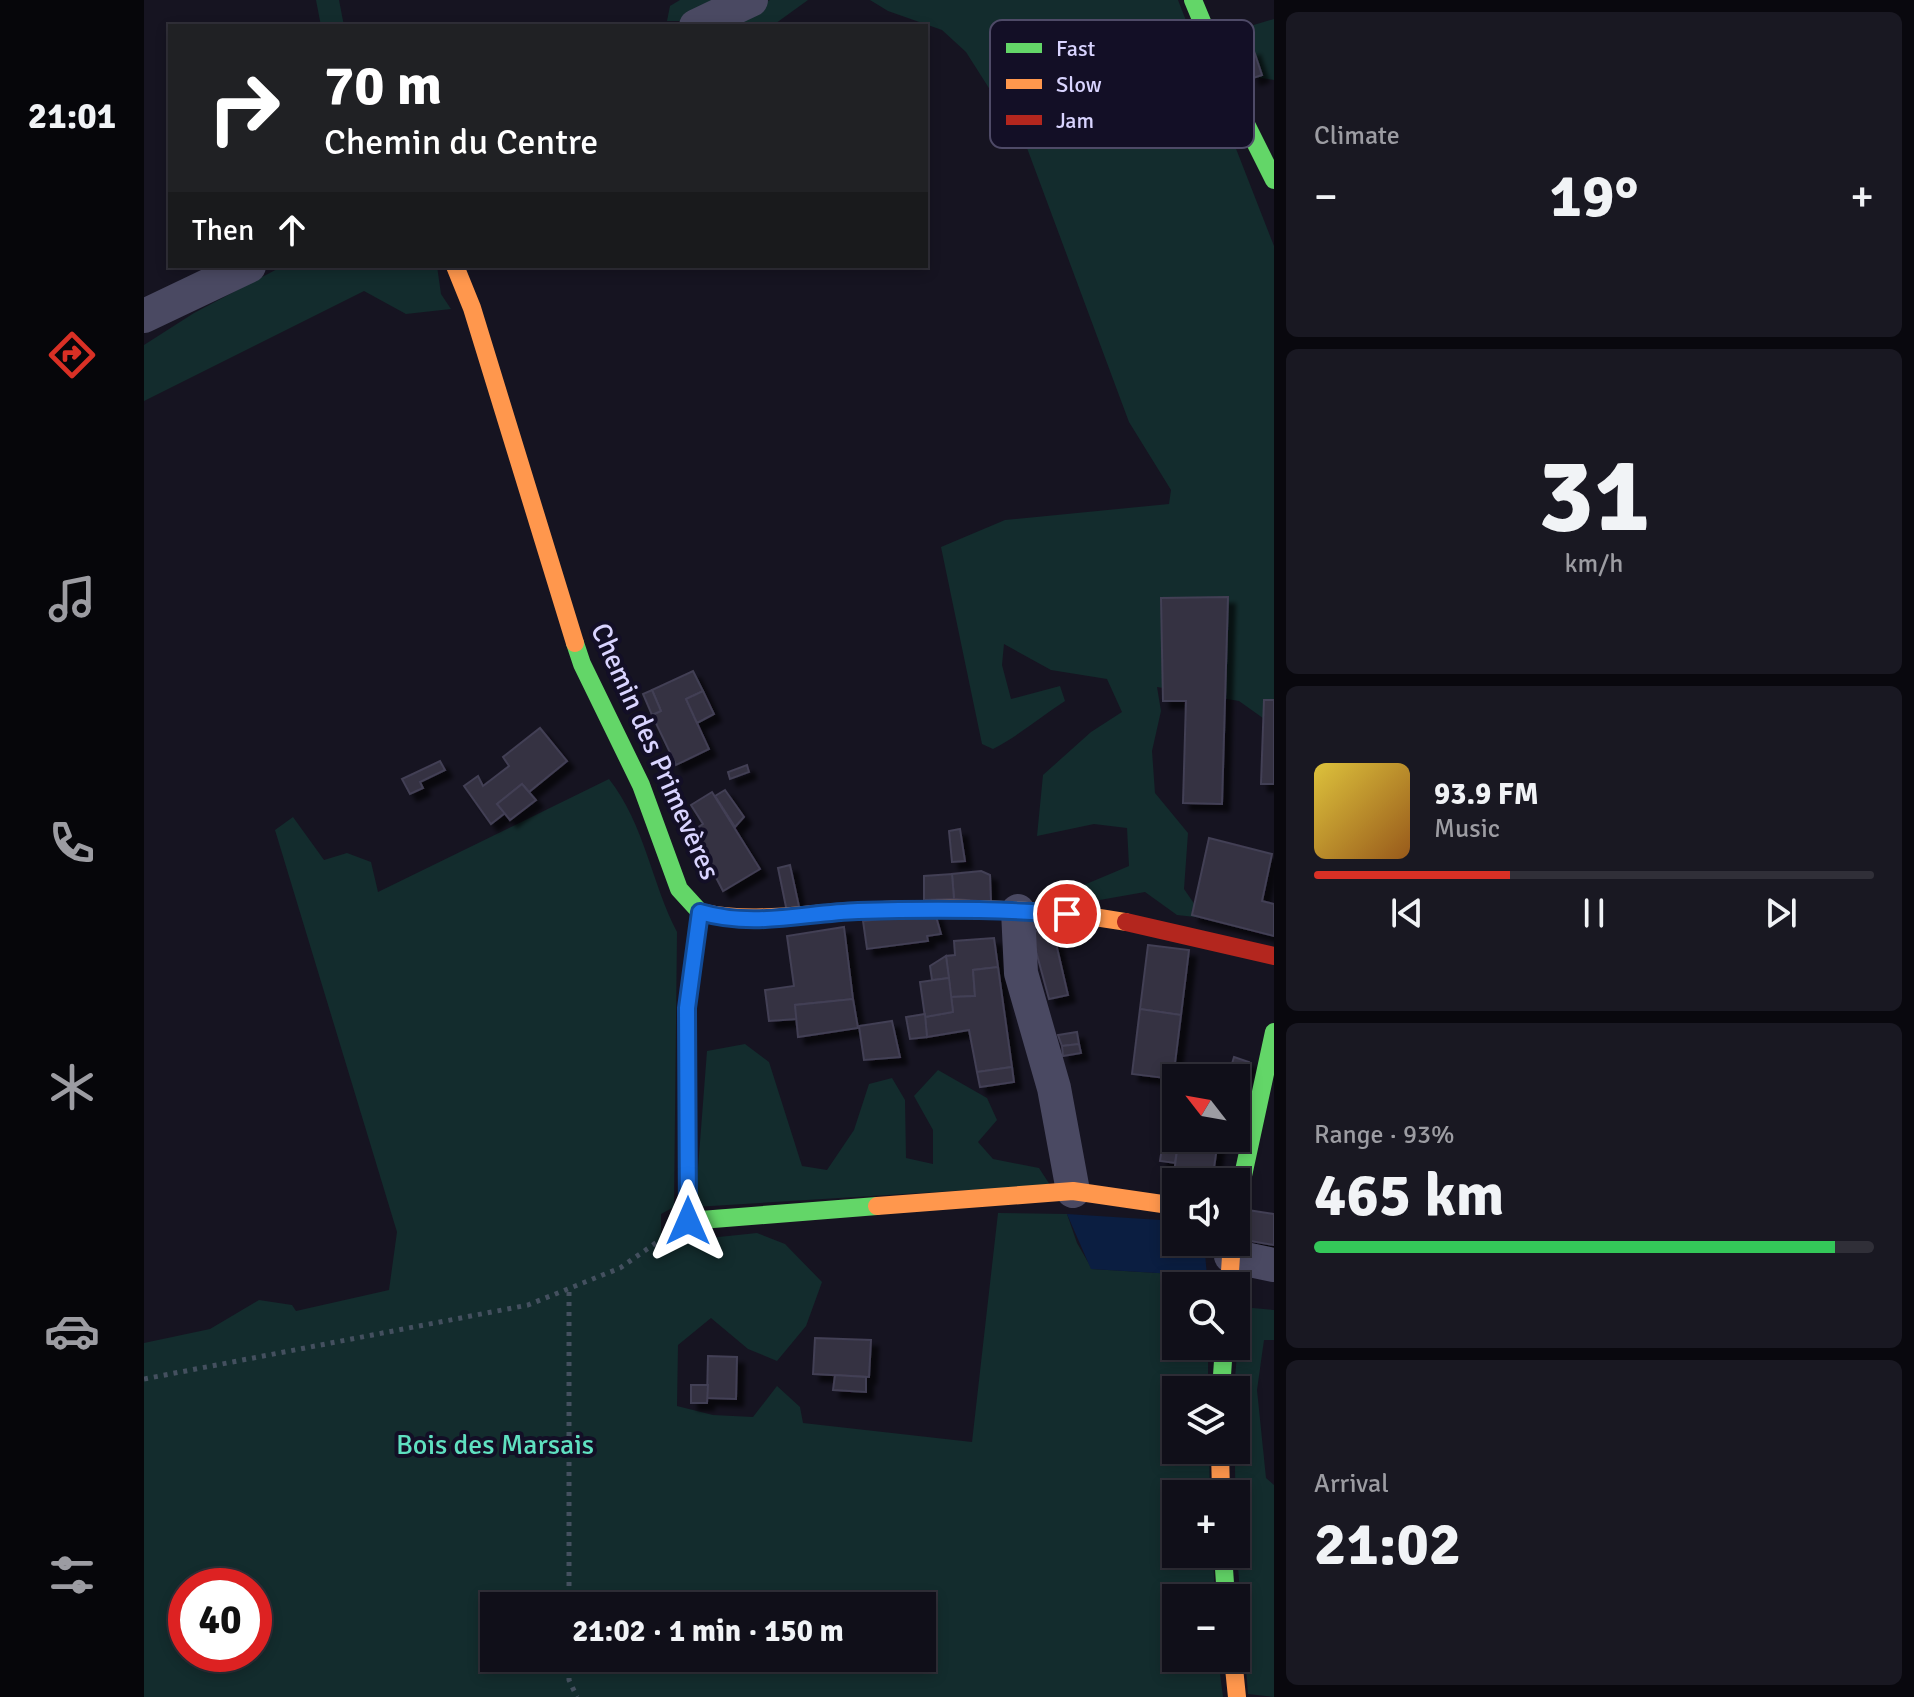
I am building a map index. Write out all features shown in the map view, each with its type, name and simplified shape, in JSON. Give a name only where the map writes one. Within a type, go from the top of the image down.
[{"type":"street","points":[[700,24],[751,0]]},
{"type":"street","points":[[1193,0],[1201,20]]},
{"type":"street","points":[[1254,140],[1274,180]]},
{"type":"street","points":[[144,316],[245,268]]},
{"type":"street","name":"Chemin des Primevères","points":[[456,268],[582,664],[641,785],[679,889],[700,912],[687,1008],[688,1221]]},
{"type":"street","points":[[700,912],[723,919],[764,922],[855,911],[1018,911],[1116,918],[1274,956]]},
{"type":"street","points":[[1018,911],[1021,973],[1054,1088],[1073,1191]]},
{"type":"street","points":[[1245,1168],[1274,1032]]},
{"type":"street","points":[[688,1221],[1073,1191],[1162,1204]]},
{"type":"street","points":[[1231,1261],[1274,1265]]},
{"type":"street","points":[[1234,1672],[1237,1697]]},
{"type":"path","points":[[144,1379],[528,1305],[620,1268],[688,1221]]},
{"type":"path","points":[[569,1288],[569,1592]]},
{"type":"path","points":[[569,1672],[569,1680],[577,1697]]},
{"type":"green space","points":[[316,0],[339,0],[344,24],[321,24]]},
{"type":"green space","points":[[680,0],[727,0],[687,21],[667,21],[670,6]]},
{"type":"green space","points":[[770,0],[808,0],[775,24],[729,24],[737,16]]},
{"type":"green space","points":[[870,0],[1178,0],[1186,20],[990,20],[990,90],[966,52],[942,30],[888,11]]},
{"type":"green space","points":[[1274,19],[1274,80],[1254,77],[1254,25]]},
{"type":"green space","points":[[1027,148],[1236,148],[1274,246],[1274,726],[1239,701],[1157,687],[1161,711],[1152,751],[1155,793],[1188,833],[1184,889],[1204,918],[1177,915],[1145,892],[1077,904],[1072,890],[1129,866],[1127,828],[1094,824],[1037,836],[1043,775],[1091,732],[1122,712],[1107,679],[1051,670],[1004,644],[1002,665],[1011,699],[1060,686],[1065,701],[993,749],[982,744],[941,547],[1005,520],[1169,504],[1171,490],[1129,422]]},
{"type":"green space","points":[[279,268],[437,268],[441,294],[451,309],[406,314],[364,291],[144,401],[144,345],[194,313]]},
{"type":"green space","name":"Bois des Marsais","points":[[609,779],[621,797],[639,834],[677,932],[674,1207],[661,1214],[661,1233],[690,1240],[757,1233],[785,1244],[822,1282],[806,1326],[777,1361],[748,1349],[711,1318],[678,1345],[677,1406],[713,1415],[753,1417],[777,1386],[800,1407],[803,1423],[972,1442],[998,1213],[1067,1214],[1077,1243],[1092,1269],[1162,1273],[1162,1360],[1208,1360],[1208,1376],[1162,1376],[1162,1464],[1209,1464],[1210,1480],[1162,1480],[1162,1568],[1214,1568],[1214,1584],[1162,1584],[1162,1672],[1220,1672],[1223,1697],[144,1697],[144,1343],[210,1329],[259,1300],[292,1305],[296,1311],[389,1290],[397,1232],[275,830],[293,817],[324,860],[347,853],[371,862],[378,892]]},
{"type":"green space","points":[[745,1044],[769,1062],[802,1166],[827,1170],[854,1130],[869,1084],[892,1078],[905,1100],[906,1158],[933,1164],[933,1130],[914,1096],[938,1070],[987,1098],[997,1120],[978,1142],[993,1159],[1039,1168],[1050,1185],[695,1207],[707,1051]]},
{"type":"green space","points":[[1250,1308],[1274,1310],[1274,1340],[1264,1340],[1257,1390],[1266,1478],[1274,1485],[1274,1697],[1248,1694],[1250,1584],[1239,1584],[1238,1568],[1250,1568],[1250,1480],[1235,1480],[1235,1464],[1250,1464],[1250,1376],[1235,1376],[1237,1360],[1250,1360]]},
{"type":"water","points":[[1067,1214],[1162,1220],[1162,1256],[1205,1256],[1207,1272],[1162,1273],[1091,1269]]},
{"type":"building","points":[[1254,51],[1262,75],[1254,78]]},
{"type":"building","points":[[1228,597],[1222,804],[1183,803],[1186,701],[1163,701],[1161,598]]},
{"type":"building","points":[[693,671],[703,691],[686,699],[709,749],[676,765],[652,715],[661,711],[652,690]]},
{"type":"building","points":[[652,690],[661,711],[652,715],[643,694]]},
{"type":"building","points":[[703,691],[714,714],[697,723],[686,699]]},
{"type":"building","points":[[1264,700],[1274,700],[1274,784],[1261,784]]},
{"type":"building","points":[[540,728],[567,761],[529,792],[522,784],[497,804],[505,813],[491,824],[464,786],[478,776],[483,786],[509,766],[503,757]]},
{"type":"building","points":[[440,761],[445,770],[420,782],[423,788],[410,794],[402,779]]},
{"type":"building","points":[[747,765],[749,772],[730,779],[728,772]]},
{"type":"building","points":[[522,784],[536,800],[510,820],[497,804]]},
{"type":"building","points":[[725,790],[744,817],[735,827],[715,796]]},
{"type":"building","points":[[712,792],[760,869],[723,891],[692,831],[703,824],[691,805]]},
{"type":"building","points":[[960,829],[965,861],[952,862],[949,831]]},
{"type":"building","points":[[1209,838],[1272,854],[1262,901],[1274,904],[1274,936],[1192,915]]},
{"type":"building","points":[[790,865],[800,911],[787,912],[778,868]]},
{"type":"building","points":[[981,871],[990,875],[991,902],[954,899],[952,874]]},
{"type":"building","points":[[952,874],[954,899],[924,900],[924,876]]},
{"type":"building","points":[[935,913],[941,934],[927,936],[928,941],[867,949],[863,921]]},
{"type":"building","points":[[1052,926],[1068,995],[1049,999],[1031,933]]},
{"type":"building","points":[[844,927],[853,999],[795,1005],[797,1019],[769,1021],[765,990],[794,986],[787,936]]},
{"type":"building","points":[[994,938],[998,967],[973,970],[975,996],[951,997],[946,956],[955,955],[954,941]]},
{"type":"building","points":[[1148,945],[1189,950],[1181,1015],[1140,1009]]},
{"type":"building","points":[[946,956],[949,978],[932,980],[930,966]]},
{"type":"building","points":[[998,967],[1012,1067],[977,1072],[969,1030],[927,1037],[925,1017],[953,1012],[951,997],[975,996],[973,970]]},
{"type":"building","points":[[949,978],[953,1012],[925,1017],[920,982]]},
{"type":"building","points":[[853,999],[858,1028],[798,1037],[795,1005]]},
{"type":"building","points":[[1140,1009],[1181,1015],[1175,1064],[1162,1064],[1162,1078],[1132,1074]]},
{"type":"building","points":[[925,1014],[927,1037],[910,1039],[906,1017]]},
{"type":"building","points":[[892,1021],[900,1057],[864,1060],[859,1026]]},
{"type":"building","points":[[1077,1032],[1079,1044],[1062,1046],[1058,1035]]},
{"type":"building","points":[[1079,1044],[1081,1053],[1063,1056],[1062,1046]]},
{"type":"building","points":[[1234,1057],[1249,1062],[1248,1064],[1232,1064]]},
{"type":"building","points":[[1012,1067],[1014,1082],[980,1087],[977,1072]]},
{"type":"building","points":[[1162,1148],[1162,1152],[1177,1152],[1175,1163],[1160,1161]]},
{"type":"building","points":[[1177,1152],[1216,1152],[1214,1168],[1175,1168]]},
{"type":"building","points":[[1250,1210],[1274,1214],[1274,1245],[1250,1241]]},
{"type":"building","points":[[815,1338],[871,1340],[869,1377],[813,1374]]},
{"type":"building","points":[[708,1356],[737,1357],[736,1399],[707,1398]]},
{"type":"building","points":[[835,1375],[866,1377],[866,1392],[833,1390]]},
{"type":"building","points":[[691,1385],[708,1385],[707,1403],[691,1403]]},
{"type":"traffic: fast","points":[[1193,0],[1201,20]]},
{"type":"traffic: fast","points":[[1254,140],[1274,180]]},
{"type":"traffic: fast","points":[[575,643],[582,664],[641,785],[679,889],[700,912],[687,1008],[688,1221],[877,1206]]},
{"type":"traffic: fast","points":[[1245,1168],[1274,1032]]},
{"type":"traffic: fast","points":[[1222,1376],[1223,1360]]},
{"type":"traffic: fast","points":[[1224,1568],[1225,1584]]},
{"type":"traffic: slow","points":[[456,268],[472,308],[575,643]]},
{"type":"traffic: slow","points":[[700,912],[759,917],[891,910],[992,909],[1060,913],[1126,922]]},
{"type":"traffic: slow","points":[[877,1206],[1073,1191],[1162,1204]]},
{"type":"traffic: slow","points":[[1230,1272],[1231,1256]]},
{"type":"traffic: slow","points":[[1220,1464],[1221,1480]]},
{"type":"traffic: slow","points":[[1234,1672],[1237,1697]]},
{"type":"traffic: jam","points":[[1126,922],[1274,956]]},
{"type":"route","points":[[688,1221],[687,1008],[700,912],[723,919],[764,922],[855,911],[1009,910],[1067,914]]}]
